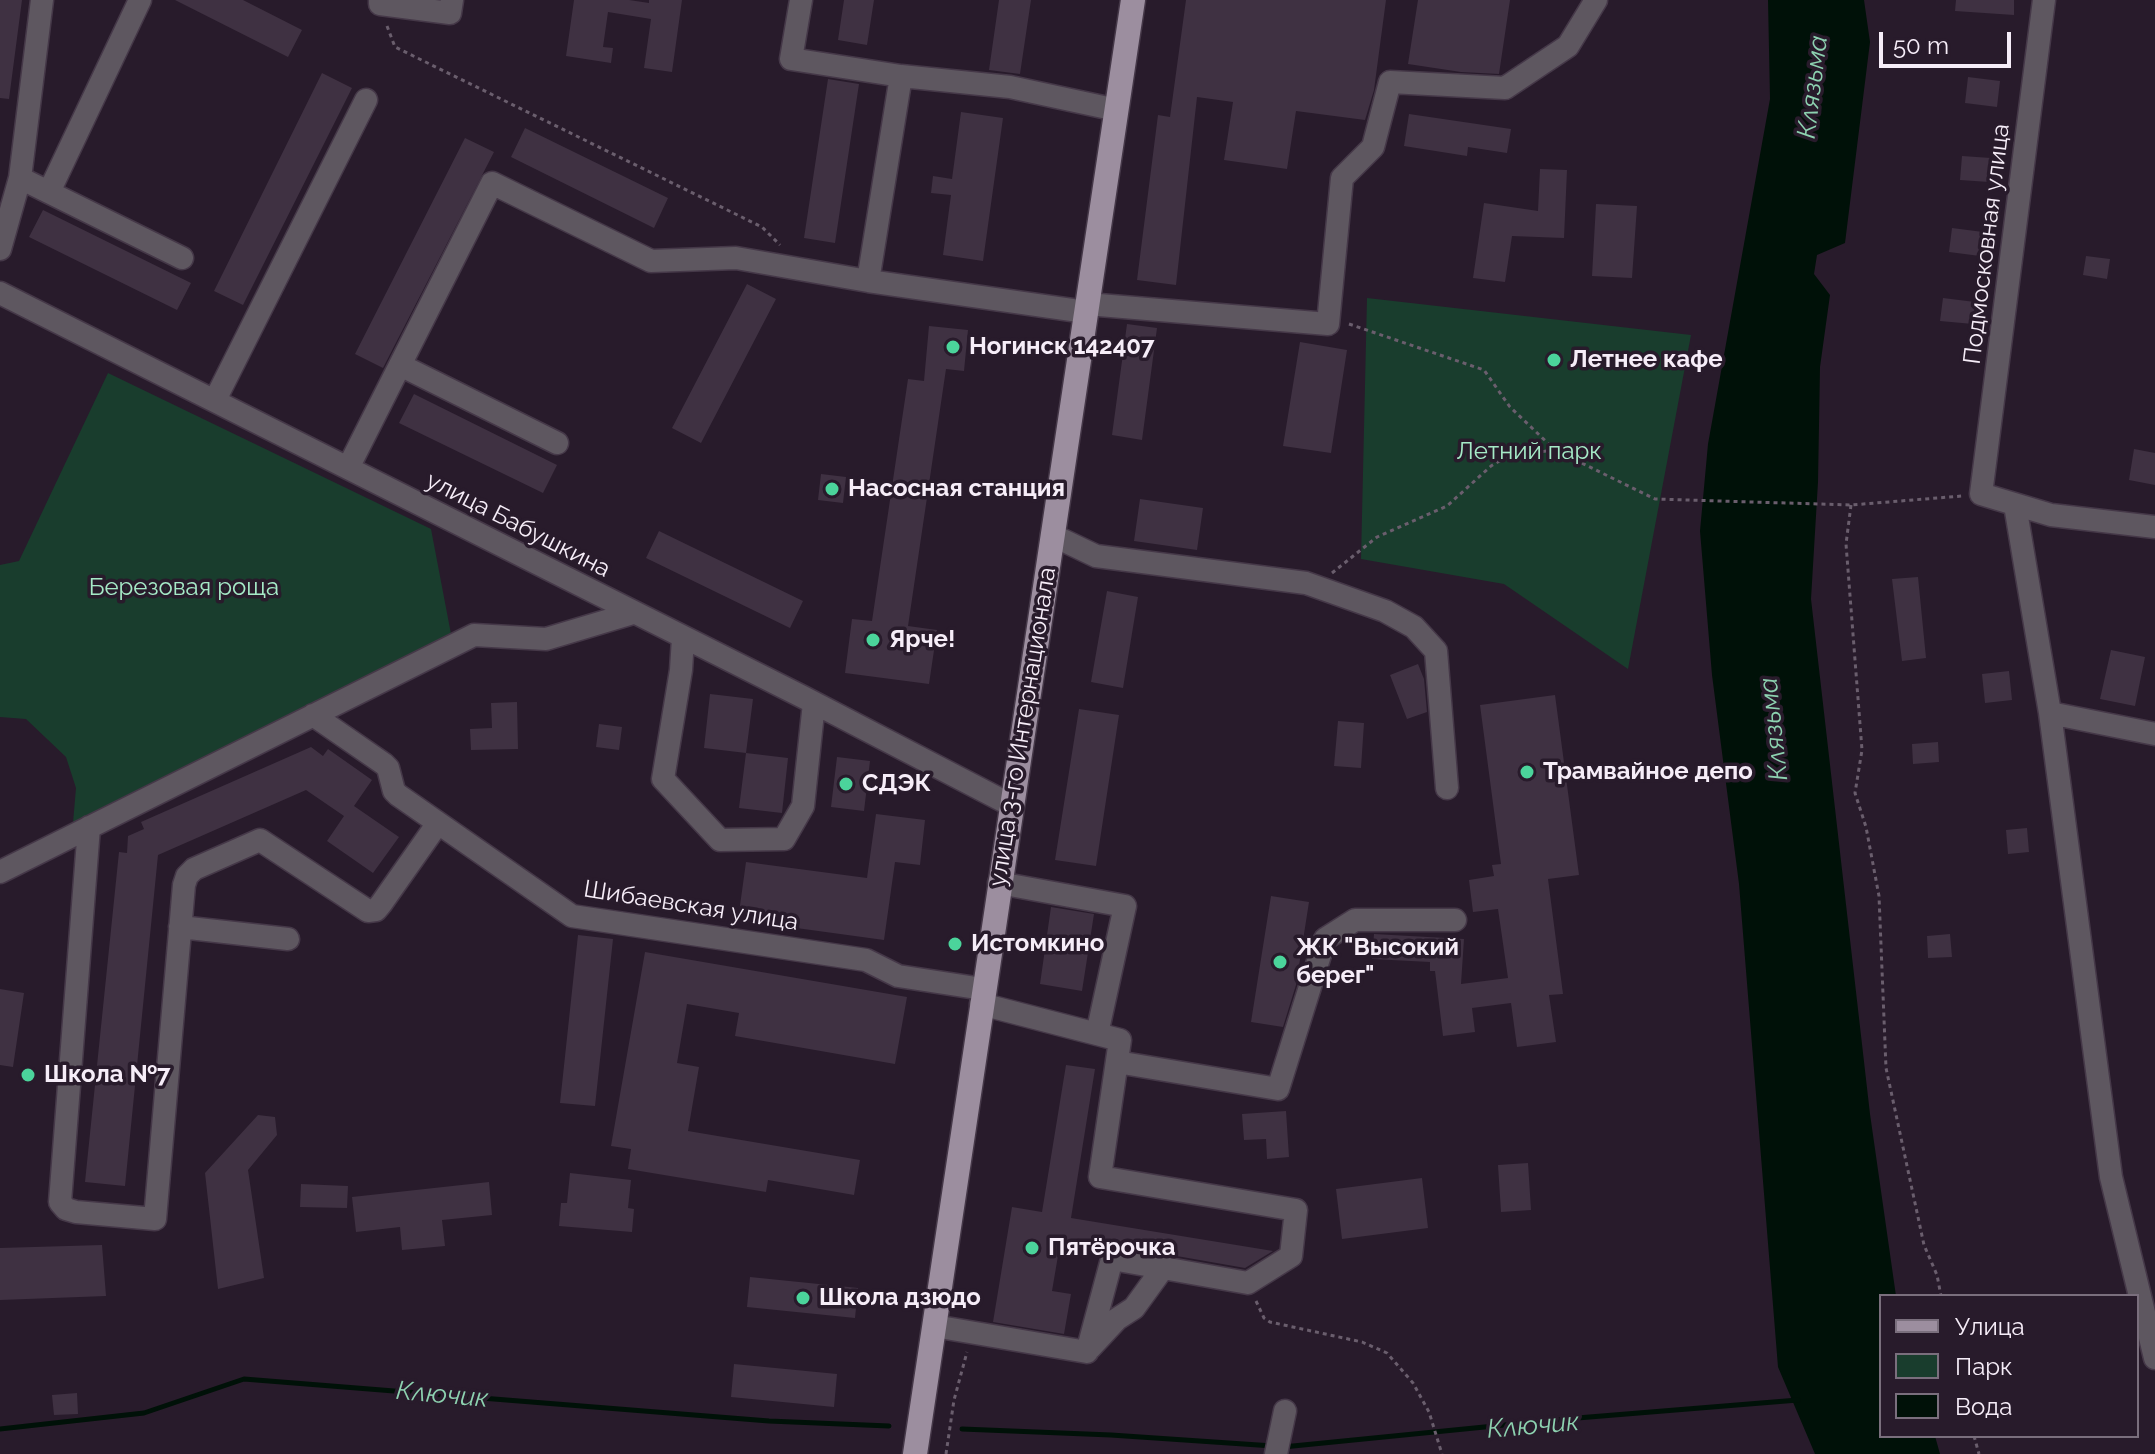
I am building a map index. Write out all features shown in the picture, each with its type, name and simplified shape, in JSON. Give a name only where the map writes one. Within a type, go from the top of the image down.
[{"type":"main road","name":"улица 3-го Интернационала","points":[[915,1454],[1133,0]]},
{"type":"street","points":[[0,249],[20,178],[42,0]]},
{"type":"street","points":[[49,192],[140,0]]},
{"type":"street","points":[[380,2],[450,13],[452,0]]},
{"type":"street","points":[[801,0],[791,59],[901,76],[1010,87],[1117,110]]},
{"type":"street","points":[[348,468],[492,183],[651,261],[736,258],[868,281],[1086,308],[1328,321],[1342,178],[1373,147],[1390,82],[1505,88],[1568,46],[1596,0]]},
{"type":"street","name":"Подмосковная улица","points":[[1981,494],[2044,0]]},
{"type":"street","points":[[868,281],[901,76]]},
{"type":"street","points":[[215,400],[366,100]]},
{"type":"street","points":[[20,178],[182,258]]},
{"type":"street","name":"улица Бабушкина","points":[[0,293],[1011,805]]},
{"type":"street","points":[[400,365],[557,443]]},
{"type":"street","points":[[1981,494],[2051,515],[2155,527]]},
{"type":"street","points":[[2015,505],[2050,713],[2111,1177],[2155,1358]]},
{"type":"street","points":[[1052,535],[1096,556],[1306,583],[1385,611],[1414,627],[1436,651],[1447,788]]},
{"type":"street","points":[[0,872],[474,635],[546,639],[633,613]]},
{"type":"street","points":[[683,638],[681,670],[663,779],[720,840],[784,839],[803,806],[814,703]]},
{"type":"street","points":[[2050,713],[2155,734]]},
{"type":"street","name":"Шибаевская улица","points":[[313,715],[384,764],[394,791],[572,916],[866,960],[898,976],[982,996],[1097,1034]]},
{"type":"street","points":[[89,827],[60,1202],[66,1209],[155,1219],[187,876],[194,869],[260,840],[362,908],[376,910],[438,823]]},
{"type":"street","points":[[999,883],[1125,906],[1097,1034],[1120,1040],[1100,1177],[1296,1210],[1291,1256],[1248,1283],[1112,1259],[1087,1352]]},
{"type":"street","points":[[1117,1062],[1278,1089],[1325,939],[1355,920],[1455,920]]},
{"type":"street","points":[[180,927],[288,939]]},
{"type":"street","points":[[1087,1352],[1117,1319],[1134,1308],[1163,1268]]},
{"type":"street","points":[[934,1326],[1087,1352]]},
{"type":"street","points":[[1276,1454],[1285,1411]]},
{"type":"path","points":[[380,2],[395,47],[762,227],[805,270]]},
{"type":"path","points":[[1328,321],[1484,370],[1510,407],[1555,450],[1655,499],[1851,505],[1981,494]]},
{"type":"path","points":[[1306,583],[1329,576],[1377,537],[1447,506],[1491,466],[1508,456],[1555,450]]},
{"type":"path","points":[[1851,505],[1846,544],[1862,750],[1855,793],[1864,819],[1879,896],[1886,1068],[1924,1245],[1937,1275],[1941,1294]]},
{"type":"path","points":[[1248,1283],[1264,1318],[1270,1322],[1362,1342],[1387,1353],[1413,1383],[1429,1412],[1442,1454]]},
{"type":"path","points":[[946,1454],[954,1400],[973,1332]]},
{"type":"green space","name":"Летний парк","points":[[1367,298],[1691,335],[1628,669],[1504,584],[1361,559]]},
{"type":"green space","name":"Березовая роща","points":[[108,373],[431,529],[451,634],[73,823],[76,788],[66,757],[26,719],[0,717],[0,565],[19,561]]},
{"type":"water","name":"Клязьма","points":[[1768,0],[1864,0],[1870,42],[1845,243],[1817,255],[1814,274],[1830,295],[1820,367],[1818,482],[1811,599],[1870,1114],[1896,1294],[1879,1294],[1879,1438],[1936,1438],[1940,1454],[1815,1454],[1778,1367],[1739,884],[1712,675],[1700,531],[1708,444],[1770,99]]},
{"type":"building","points":[[0,0],[22,0],[9,99],[0,98]]},
{"type":"building","points":[[175,0],[243,0],[302,30],[288,57]]},
{"type":"building","points":[[574,0],[649,3],[649,0],[682,0],[672,72],[644,68],[651,19],[608,12],[603,47],[613,48],[611,63],[566,56]]},
{"type":"building","points":[[844,0],[874,0],[867,45],[838,40]]},
{"type":"building","points":[[999,0],[1031,0],[1020,74],[989,70]]},
{"type":"building","points":[[1186,0],[1386,0],[1374,90],[1365,120],[1296,111],[1287,169],[1224,160],[1233,102],[1197,97],[1176,285],[1137,280],[1158,115],[1170,117]]},
{"type":"building","points":[[1418,0],[1510,0],[1499,74],[1408,64]]},
{"type":"building","points":[[1956,0],[2014,0],[2014,15],[1955,11]]},
{"type":"building","points":[[322,73],[352,88],[243,305],[214,291]]},
{"type":"building","points":[[1968,77],[2000,81],[1997,107],[1965,103]]},
{"type":"building","points":[[828,79],[859,84],[835,243],[804,238]]},
{"type":"building","points":[[961,112],[1003,118],[983,261],[943,255],[951,195],[931,193],[933,176],[952,179]]},
{"type":"building","points":[[1409,114],[1511,129],[1507,153],[1468,147],[1467,156],[1404,146]]},
{"type":"building","points":[[525,128],[668,198],[654,228],[511,157]]},
{"type":"building","points":[[465,138],[494,152],[383,368],[355,354]]},
{"type":"building","points":[[1962,156],[1991,158],[1989,182],[1960,180]]},
{"type":"building","points":[[1540,169],[1567,170],[1564,238],[1512,236],[1505,282],[1473,278],[1484,203],[1538,211]]},
{"type":"building","points":[[1596,204],[1637,206],[1632,278],[1592,276]]},
{"type":"building","points":[[43,210],[191,283],[177,310],[29,237]]},
{"type":"building","points":[[1952,228],[1983,232],[1980,256],[1949,252]]},
{"type":"building","points":[[2086,256],[2110,259],[2107,279],[2083,275]]},
{"type":"building","points":[[747,284],[776,299],[701,443],[672,428]]},
{"type":"building","points":[[1943,298],[1975,302],[1973,324],[1940,321]]},
{"type":"building","points":[[1127,324],[1157,328],[1142,440],[1112,435]]},
{"type":"building","points":[[929,326],[968,330],[964,371],[946,369],[908,626],[937,630],[929,684],[845,673],[852,619],[872,621],[908,379],[924,381]]},
{"type":"building","points":[[1300,342],[1347,350],[1331,453],[1283,446]]},
{"type":"building","points":[[414,394],[557,465],[543,493],[399,423]]},
{"type":"building","points":[[2134,449],[2155,453],[2155,485],[2129,480]]},
{"type":"building","name":"Насосная станция","points":[[821,474],[846,477],[843,503],[818,500]]},
{"type":"building","points":[[1140,499],[1203,508],[1197,550],[1134,541]]},
{"type":"building","points":[[659,531],[803,601],[790,628],[646,558]]},
{"type":"building","points":[[1918,577],[1926,658],[1902,661],[1892,579]]},
{"type":"building","points":[[1107,591],[1138,597],[1123,688],[1091,682]]},
{"type":"building","points":[[2111,650],[2145,657],[2135,706],[2100,699]]},
{"type":"building","points":[[1418,664],[1424,679],[1427,712],[1407,719],[1390,675]]},
{"type":"building","points":[[2009,671],[2012,700],[1985,703],[1982,674]]},
{"type":"building","points":[[710,694],[753,699],[746,753],[704,748]]},
{"type":"building","points":[[1555,695],[1579,875],[1548,879],[1563,994],[1549,995],[1556,1042],[1517,1047],[1511,1003],[1472,1008],[1475,1032],[1443,1036],[1435,971],[1430,971],[1430,962],[1372,959],[1374,934],[1464,939],[1461,984],[1508,978],[1498,909],[1473,912],[1469,880],[1494,876],[1492,865],[1501,864],[1480,705]]},
{"type":"building","points":[[517,702],[518,749],[471,750],[470,729],[492,728],[491,703]]},
{"type":"building","points":[[1079,709],[1119,715],[1096,866],[1055,860]]},
{"type":"building","points":[[1338,721],[1364,723],[1361,768],[1334,766]]},
{"type":"building","points":[[599,724],[622,727],[619,750],[596,747]]},
{"type":"building","points":[[1938,742],[1939,762],[1913,764],[1912,744]]},
{"type":"building","points":[[311,747],[323,756],[328,749],[372,780],[354,806],[399,837],[373,873],[327,841],[344,816],[306,790],[158,855],[125,1186],[85,1182],[119,852],[127,853],[128,836],[144,829],[141,822]]},
{"type":"building","points":[[746,753],[788,758],[782,813],[739,808]]},
{"type":"building","points":[[837,757],[870,761],[864,811],[831,807]]},
{"type":"building","points":[[876,814],[925,820],[920,865],[895,862],[884,940],[738,920],[746,862],[867,878]]},
{"type":"building","points":[[2027,828],[2029,852],[2008,854],[2006,830]]},
{"type":"building","name":"ЖК \"Высокий берег\"","points":[[1271,896],[1309,902],[1296,985],[1283,1027],[1251,1022]]},
{"type":"building","points":[[1051,907],[1094,914],[1082,991],[1040,984]]},
{"type":"building","points":[[1950,934],[1952,957],[1928,958],[1927,936]]},
{"type":"building","points":[[578,935],[613,939],[595,1106],[560,1103]]},
{"type":"building","points":[[645,952],[907,997],[895,1064],[735,1036],[739,1013],[687,1004],[677,1063],[699,1067],[688,1131],[860,1160],[854,1195],[768,1180],[766,1192],[628,1169],[631,1149],[611,1146]]},
{"type":"building","points":[[0,989],[24,993],[13,1067],[0,1065]]},
{"type":"building","points":[[1066,1065],[1095,1069],[1071,1218],[1273,1251],[1245,1268],[1114,1245],[1101,1251],[1060,1244],[1052,1291],[1071,1294],[1064,1334],[993,1322],[1012,1207],[1042,1212]]},
{"type":"building","points":[[1286,1111],[1289,1157],[1267,1159],[1266,1139],[1244,1140],[1242,1114]]},
{"type":"building","points":[[258,1115],[275,1117],[277,1135],[248,1170],[264,1278],[218,1289],[205,1173]]},
{"type":"building","points":[[1528,1163],[1531,1210],[1501,1212],[1498,1165]]},
{"type":"building","points":[[570,1173],[631,1180],[628,1208],[634,1209],[632,1232],[559,1226],[561,1203],[567,1203]]},
{"type":"building","points":[[1422,1178],[1428,1228],[1342,1239],[1336,1189]]},
{"type":"building","points":[[489,1182],[492,1215],[442,1220],[445,1246],[402,1250],[400,1227],[356,1232],[352,1197]]},
{"type":"building","points":[[301,1184],[348,1186],[347,1208],[300,1207]]},
{"type":"building","points":[[102,1245],[106,1296],[0,1300],[0,1248]]},
{"type":"building","name":"Школа дзюдо","points":[[750,1277],[858,1288],[855,1318],[747,1307]]},
{"type":"building","points":[[734,1364],[837,1374],[834,1407],[731,1397]]},
{"type":"building","points":[[77,1393],[78,1414],[54,1415],[52,1395]]},
{"type":"waterway","name":"Ключик","points":[[0,1429],[144,1413],[244,1379],[769,1421],[889,1426]]},
{"type":"waterway","name":"Ключик","points":[[1283,1447],[1798,1400]]},
{"type":"waterway","name":"Ключик","points":[[962,1429],[1273,1446]]},
{"type":"place","name":"Ногинск 142407","points":[[953,347]]},
{"type":"place","name":"Летнее кафе","points":[[1554,360]]},
{"type":"place","name":"Насосная станция","points":[[832,489]]},
{"type":"place","name":"Ярче!","points":[[873,640]]},
{"type":"place","name":"Трамвайное депо","points":[[1527,772]]},
{"type":"place","name":"СДЭК","points":[[846,784]]},
{"type":"place","name":"Истомкино","points":[[955,944]]},
{"type":"place","name":"ЖК \"Высокий берег\"","points":[[1280,962]]},
{"type":"place","name":"Школа №7","points":[[28,1075]]},
{"type":"place","name":"Пятёрочка","points":[[1032,1248]]},
{"type":"place","name":"Школа дзюдо","points":[[803,1298]]}]
